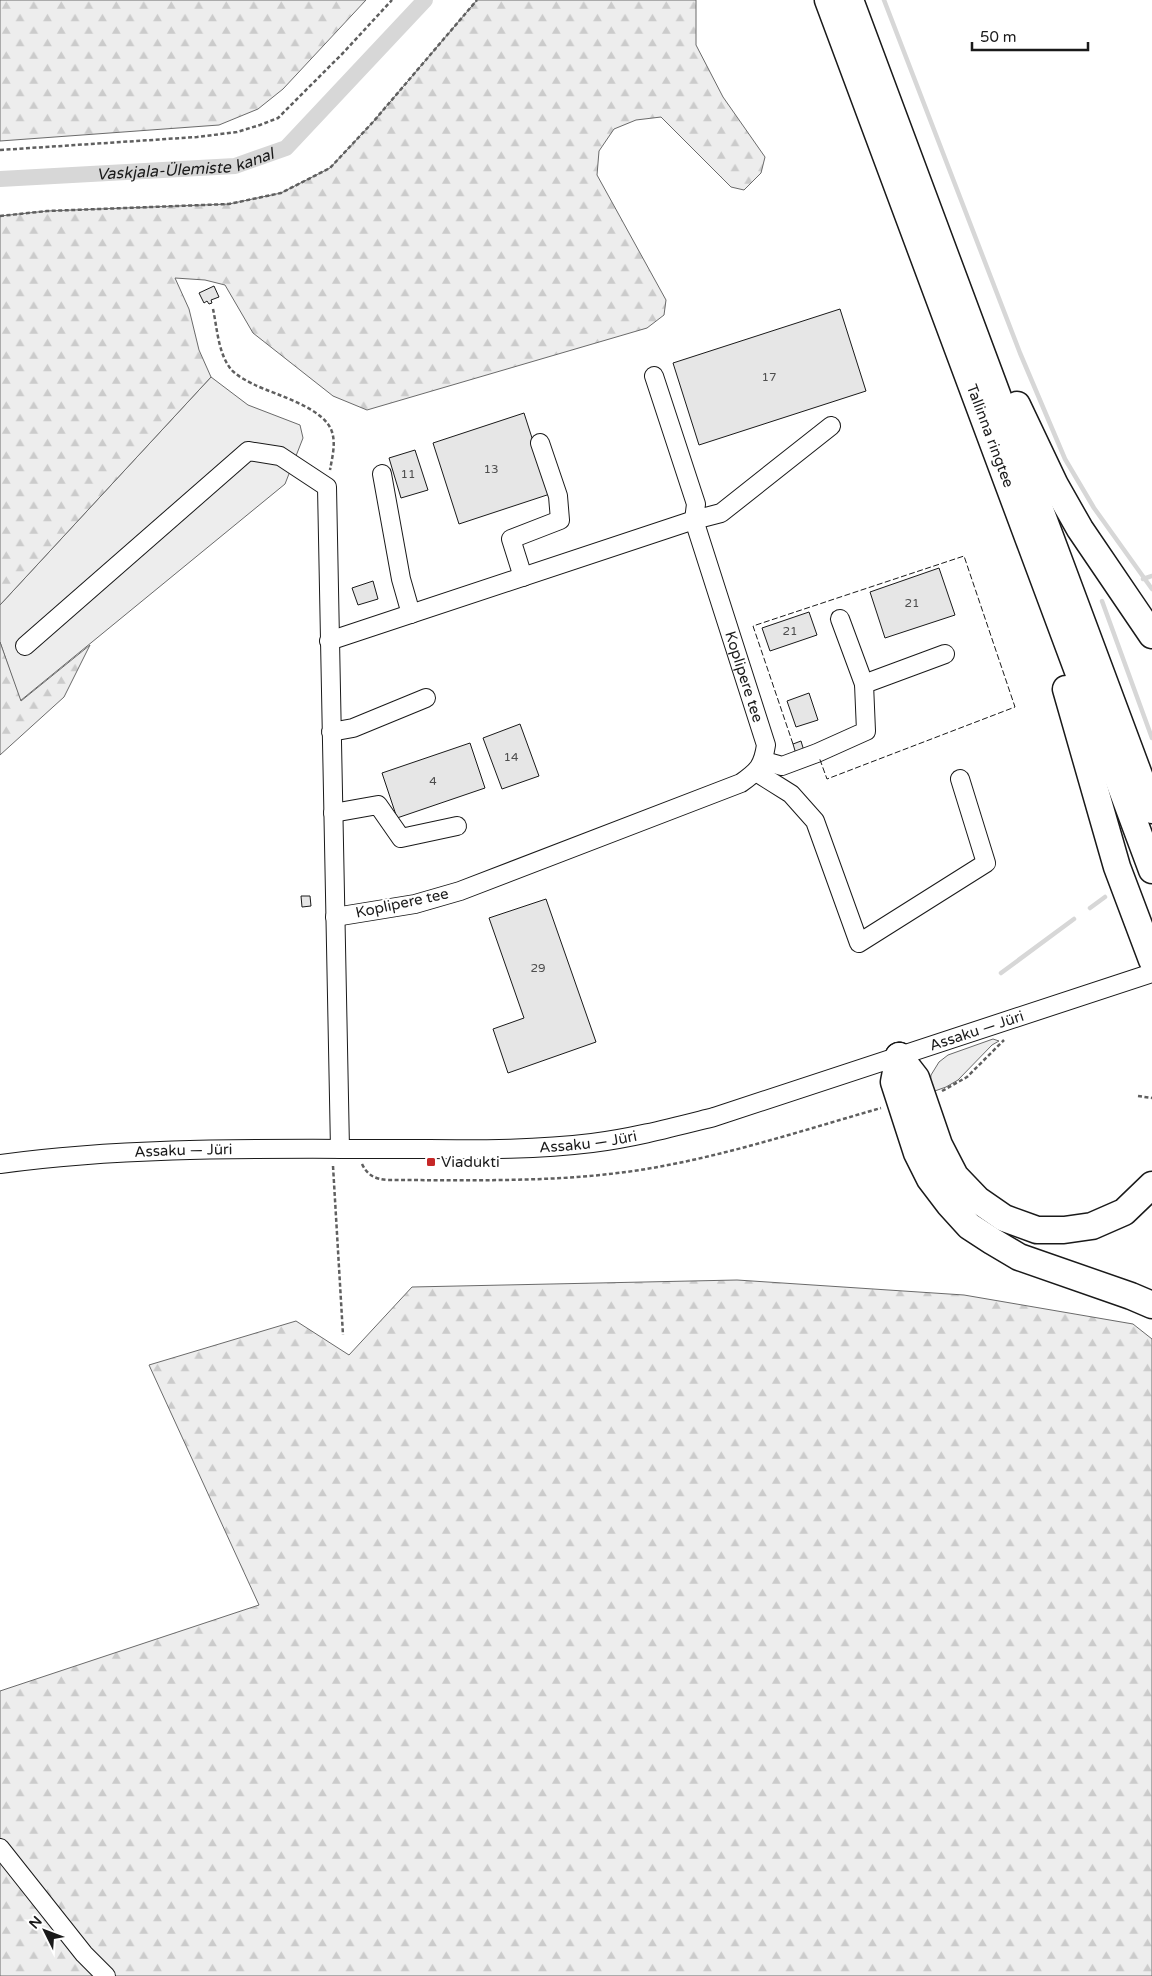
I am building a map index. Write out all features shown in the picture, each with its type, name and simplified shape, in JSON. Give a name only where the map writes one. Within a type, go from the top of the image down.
[{"type":"highway","name":"Tallinna ringtee","points":[[828,0],[949,297],[1152,810]]},
{"type":"highway","name":"Tallinna ringtee","points":[[850,0],[904,146],[998,459],[1152,870]]},
{"type":"highway","points":[[904,146],[949,235],[1009,386],[1055,485],[1080,529],[1152,634]]},
{"type":"highway","points":[[998,459],[1029,575],[1074,713],[1117,867],[1152,960]]},
{"type":"highway","points":[[899,1056],[916,1078],[931,1123],[955,1176],[978,1200],[1004,1218],[1037,1230],[1064,1230],[1092,1226],[1124,1212],[1152,1185]]},
{"type":"highway","points":[[899,1056],[894,1082],[917,1153],[930,1180],[969,1226],[1019,1257],[1132,1296],[1152,1305]]},
{"type":"street","name":"Koplipere tee","points":[[335,917],[415,904],[460,890],[741,783],[760,766],[766,745],[694,520],[696,504],[654,376]]},
{"type":"street","points":[[329,641],[694,520],[721,513],[831,426]]},
{"type":"street","points":[[523,577],[511,539],[560,520],[558,496],[540,443]]},
{"type":"street","points":[[25,646],[248,451],[280,456],[327,487]]},
{"type":"street","points":[[382,474],[401,579],[411,614]]},
{"type":"street","name":"Koplipere tee","points":[[327,487],[335,917],[343,1149]]},
{"type":"street","points":[[760,766],[782,766],[866,731],[864,684],[840,619]]},
{"type":"street","points":[[864,684],[945,654]]},
{"type":"street","points":[[332,732],[353,728],[426,698]]},
{"type":"street","points":[[760,766],[791,794],[815,821],[859,942],[986,863],[960,778]]},
{"type":"street","points":[[333,813],[378,805],[401,838],[457,826]]},
{"type":"street","name":"Assaku — Jüri","points":[[0,1164],[43,1158],[186,1150],[496,1149],[592,1143],[666,1129],[714,1117],[1152,973]]},
{"type":"street","points":[[0,1848],[84,1954],[106,1976]]},
{"type":"path","points":[[0,150],[197,137],[237,132],[260,125],[278,118],[343,53],[392,0]]},
{"type":"path","points":[[0,216],[47,211],[229,204],[281,193],[330,168],[373,122],[477,0]]},
{"type":"path","points":[[213,309],[222,352],[230,369],[245,380],[309,408],[322,418],[332,431],[333,449],[327,487]]},
{"type":"path","points":[[938,1093],[967,1076],[1008,1037]]},
{"type":"path","points":[[1138,1096],[1152,1098]]},
{"type":"path","points":[[343,1149],[360,1162],[367,1173],[376,1179],[563,1177],[619,1173],[674,1164],[866,1113]]},
{"type":"path","points":[[343,1149],[343,1335]]},
{"type":"shaded area","points":[[211,377],[248,405],[300,425],[303,438],[285,484],[20,701],[0,642],[0,605]]},
{"type":"shaded area","points":[[993,1039],[999,1041],[992,1045],[958,1080],[932,1092],[930,1086],[931,1075],[939,1062],[948,1055]]},
{"type":"green space","points":[[0,0],[366,0],[283,89],[258,109],[219,125],[0,141]]},
{"type":"green space","points":[[477,0],[696,0],[696,45],[723,97],[765,157],[761,173],[744,190],[731,187],[661,117],[636,120],[614,129],[599,151],[597,175],[666,300],[664,315],[647,328],[367,410],[333,396],[253,333],[225,285],[205,280],[175,278],[189,309],[199,350],[211,377],[0,605],[0,216],[47,211],[229,204],[281,193],[330,168],[373,122]]},
{"type":"green space","points":[[0,642],[21,701],[90,645],[64,697],[0,755]]},
{"type":"green space","points":[[737,1280],[964,1295],[1133,1324],[1152,1339],[1152,1976],[0,1976],[0,1691],[259,1605],[149,1365],[296,1321],[349,1355],[412,1287]]},
{"type":"building","points":[[214,286],[219,297],[211,300],[212,303],[209,304],[207,301],[204,303],[199,293]]},
{"type":"building","points":[[840,309],[866,391],[699,445],[673,363]]},
{"type":"building","points":[[524,413],[550,494],[459,524],[433,443]]},
{"type":"building","points":[[415,450],[428,490],[401,498],[389,458]]},
{"type":"building","points":[[939,568],[955,615],[885,638],[870,592]]},
{"type":"building","points":[[373,581],[378,599],[358,605],[352,588]]},
{"type":"building","points":[[809,612],[817,635],[770,651],[762,628]]},
{"type":"building","points":[[809,693],[818,720],[796,727],[787,701]]},
{"type":"building","points":[[520,724],[539,776],[502,789],[483,738]]},
{"type":"building","points":[[801,741],[804,751],[796,754],[793,744]]},
{"type":"building","points":[[470,743],[485,788],[397,818],[382,773]]},
{"type":"building","points":[[301,896],[310,896],[311,906],[302,907]]},
{"type":"building","points":[[546,899],[596,1042],[508,1073],[493,1029],[524,1018],[489,918]]},
{"type":"waterway","name":"Vaskjala-Ülemiste kanal","points":[[0,179],[235,166],[286,148],[425,0]]},
{"type":"waterway","points":[[884,0],[1020,353],[1065,459],[1094,508],[1152,589]]},
{"type":"waterway","points":[[1143,579],[1152,576]]},
{"type":"waterway","points":[[1102,601],[1152,738]]},
{"type":"waterway","points":[[1090,908],[1105,897]]},
{"type":"waterway","points":[[1001,973],[1074,919]]},
{"type":"fence","points":[[793,744],[753,626],[964,556],[1015,707],[827,779],[819,757]]},
{"type":"place","name":"Viadukti","points":[[431,1162]]}]
